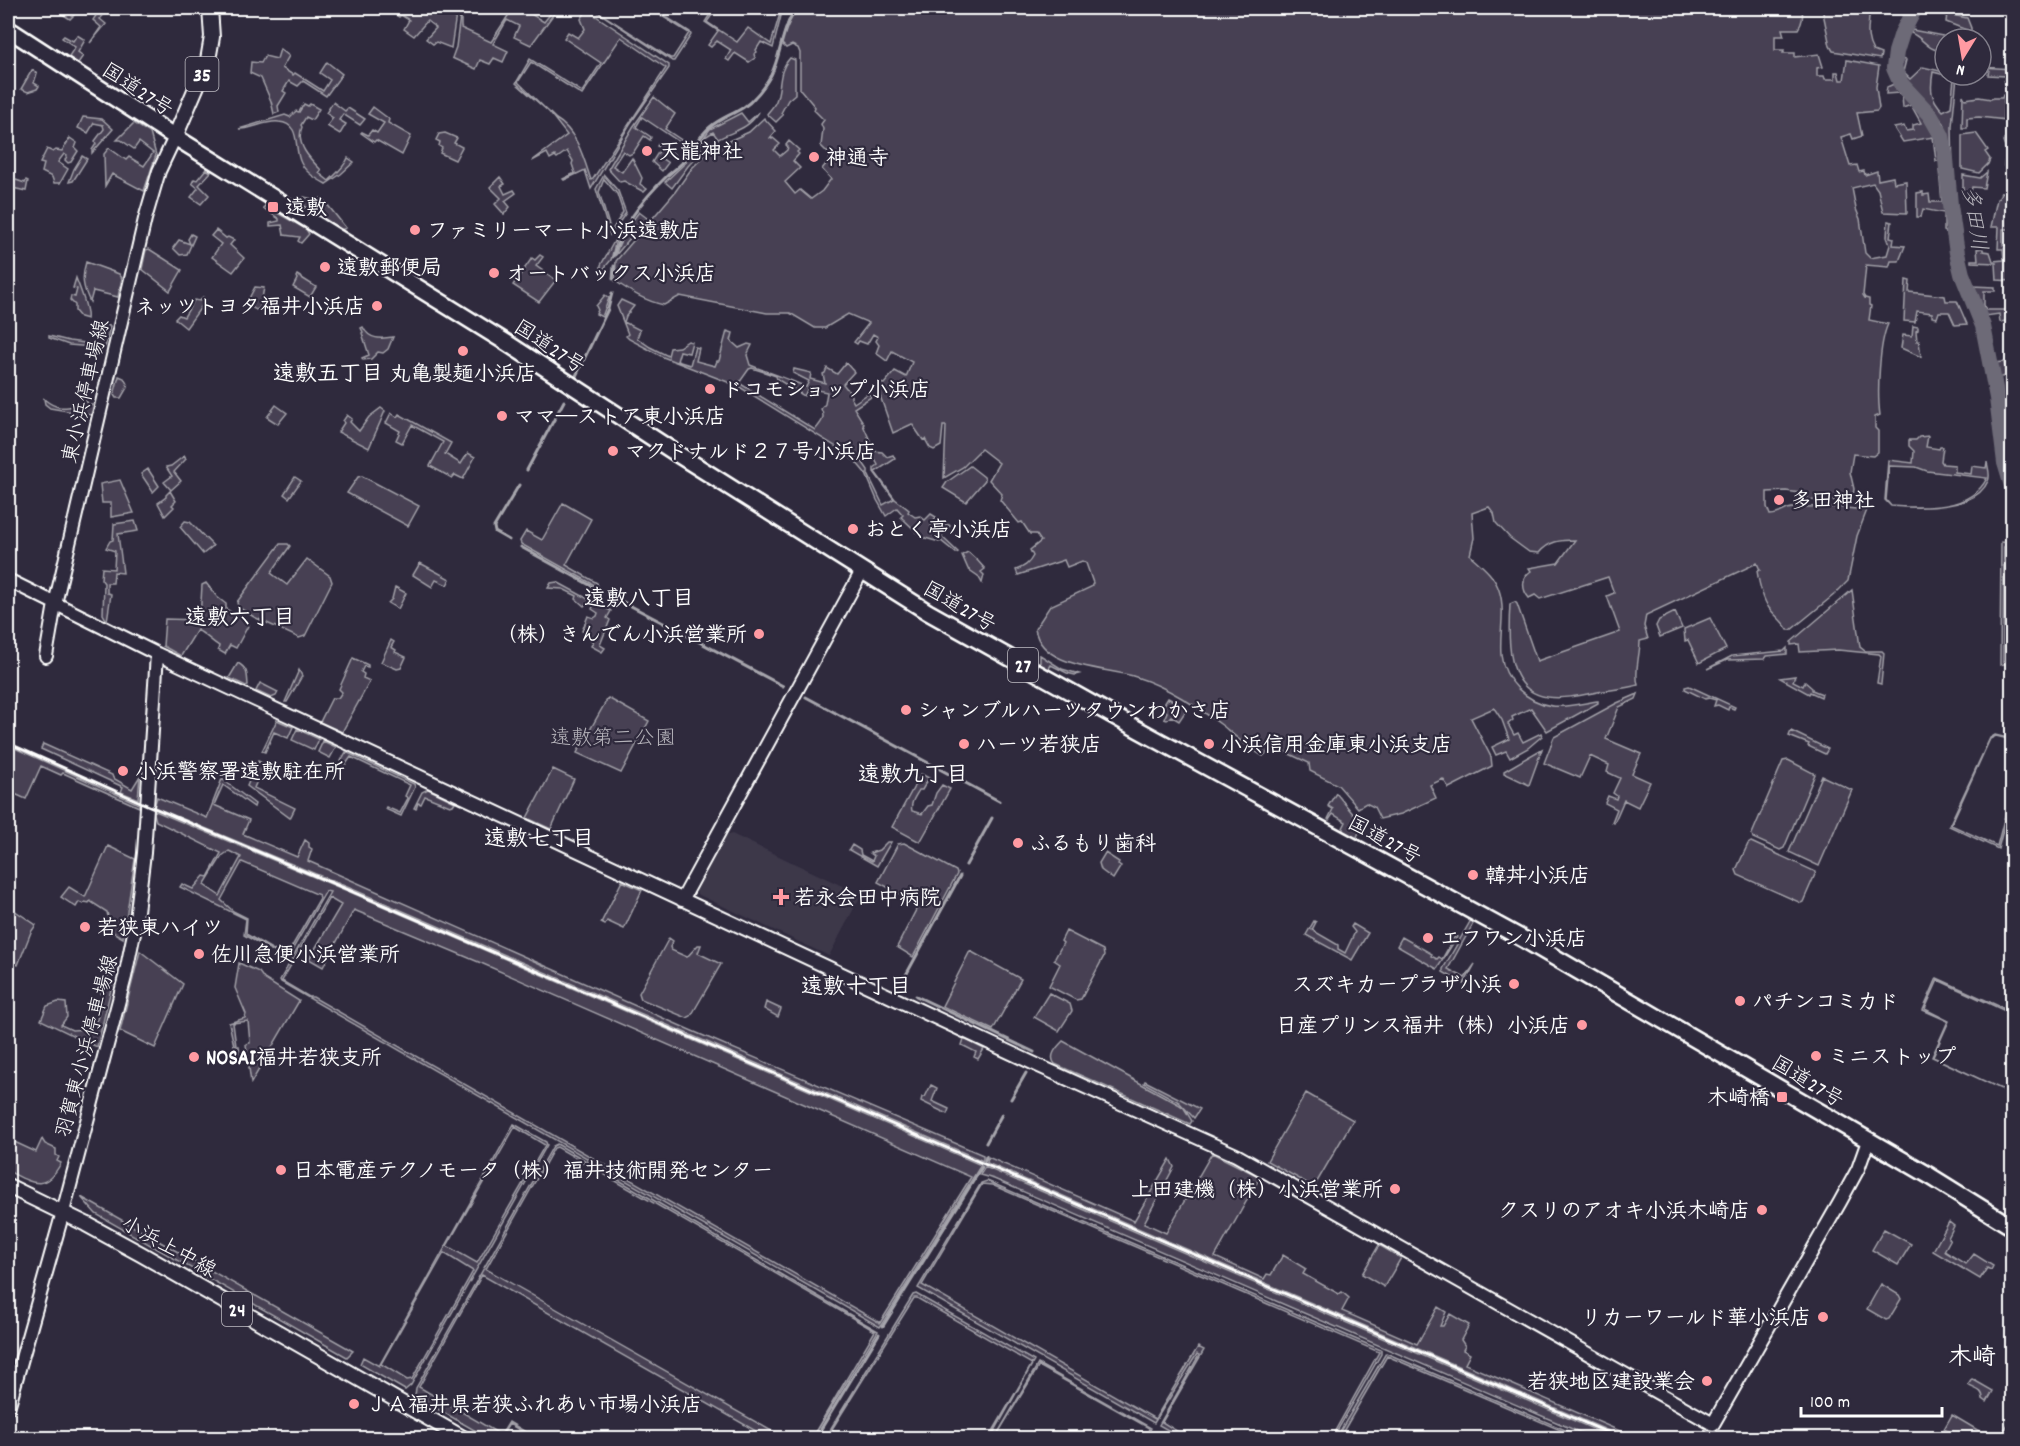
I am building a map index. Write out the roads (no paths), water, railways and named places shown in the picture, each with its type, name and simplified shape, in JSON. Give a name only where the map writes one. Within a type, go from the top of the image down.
[{"type":"highway","name":"国道27号","points":[[8,29],[175,137],[507,343],[862,571],[971,637],[1525,940],[1930,1176],[2013,1227]]},
{"type":"main road","name":"35","points":[[175,137],[208,60],[212,37],[210,8]]},
{"type":"main road","name":"小浜上中線","points":[[8,1186],[63,1212],[141,1254],[463,1438]]},
{"type":"street","name":"東小浜停車場線","points":[[46,657],[55,604],[145,219],[159,171],[175,137]]},
{"type":"street","points":[[682,900],[862,571]]},
{"type":"street","points":[[8,580],[157,654],[1251,1163],[1713,1424],[1840,1202],[1858,1168],[1868,1141]]},
{"type":"street","name":"羽賀東小浜停車場線","points":[[8,1408],[63,1212],[119,999],[135,928],[144,853],[157,654]]},
{"type":"waterway","points":[[613,257],[622,234],[635,213],[651,193],[682,163],[702,135],[721,119],[745,106],[762,89],[775,67],[788,23],[798,8]]},
{"type":"waterway","name":"多田川","points":[[1915,8],[1902,33],[1894,68],[1901,84],[1930,115],[1942,136],[1957,253],[1962,274],[1983,326],[1997,398],[2005,463],[2012,486]]},
{"type":"waterway","points":[[613,279],[614,266]]},
{"type":"waterway","points":[[575,378],[608,309],[612,293]]},
{"type":"waterway","points":[[527,470],[564,401]]},
{"type":"waterway","points":[[509,540],[495,532],[494,527],[519,485]]},
{"type":"waterway","points":[[521,547],[597,589]]},
{"type":"waterway","points":[[612,596],[783,686]]},
{"type":"waterway","points":[[806,697],[999,801]]},
{"type":"waterway","points":[[966,865],[992,818]]},
{"type":"waterway","points":[[900,986],[960,876]]},
{"type":"waterway","points":[[916,996],[1034,1052]]},
{"type":"waterway","points":[[1011,1099],[1026,1073]]},
{"type":"waterway","points":[[986,1143],[1002,1114]]},
{"type":"waterway","points":[[985,1161],[986,1156]]},
{"type":"waterway","points":[[883,1326],[982,1167]]},
{"type":"waterway","points":[[821,1429],[879,1334]]},
{"type":"railway","points":[[8,743],[147,805],[1620,1438]]},
{"type":"place","name":"天龍神社","points":[[647,151]]},
{"type":"place","name":"神通寺","points":[[814,157]]},
{"type":"place","name":"遠敷","points":[[273,207]]},
{"type":"place","name":"ファミリーマート小浜遠敷店","points":[[415,230]]},
{"type":"place","name":"遠敷郵便局","points":[[325,267]]},
{"type":"place","name":"オートバックス小浜店","points":[[494,273]]},
{"type":"place","name":"ネッツトヨタ福井小浜店","points":[[377,306]]},
{"type":"place","name":"丸亀製麺小浜店","points":[[463,351]]},
{"type":"place","name":"ドコモショップ小浜店","points":[[710,389]]},
{"type":"place","name":"ママ―ストア東小浜店","points":[[502,416]]},
{"type":"place","name":"マクドナルド２７号小浜店","points":[[613,451]]},
{"type":"place","name":"多田神社","points":[[1779,500]]},
{"type":"place","name":"おとく亭小浜店","points":[[853,529]]},
{"type":"place","name":"（株）きんでん小浜営業所","points":[[759,634]]},
{"type":"place","name":"シャンブルハーツタウンわかさ店","points":[[906,710]]},
{"type":"place","name":"ハーツ若狭店","points":[[964,744]]},
{"type":"place","name":"小浜信用金庫東小浜支店","points":[[1209,744]]},
{"type":"place","name":"小浜警察署遠敷駐在所","points":[[123,771]]},
{"type":"place","name":"ふるもり歯科","points":[[1018,843]]},
{"type":"place","name":"韓丼小浜店","points":[[1473,875]]},
{"type":"place","name":"若永会田中病院","points":[[781,897]]},
{"type":"place","name":"若狭東ハイツ","points":[[85,927]]},
{"type":"place","name":"エフワン小浜店","points":[[1428,938]]},
{"type":"place","name":"佐川急便小浜営業所","points":[[199,954]]},
{"type":"place","name":"スズキカープラザ小浜","points":[[1514,984]]},
{"type":"place","name":"パチンコミカド","points":[[1740,1001]]},
{"type":"place","name":"日産プリンス福井（株）小浜店","points":[[1582,1025]]},
{"type":"place","name":"ミニストップ","points":[[1816,1056]]},
{"type":"place","name":"NOSAI福井若狭支所","points":[[194,1057]]},
{"type":"place","name":"木崎橋","points":[[1782,1097]]},
{"type":"place","name":"日本電産テクノモータ（株）福井技術開発センター","points":[[281,1170]]},
{"type":"place","name":"上田建機（株）小浜営業所","points":[[1395,1189]]},
{"type":"place","name":"クスリのアオキ小浜木崎店","points":[[1762,1210]]},
{"type":"place","name":"リカーワールド華小浜店","points":[[1823,1317]]},
{"type":"place","name":"若狭地区建設業会","points":[[1707,1381]]},
{"type":"place","name":"ＪＡ福井県若狭ふれあい市場小浜店","points":[[354,1404]]},
{"type":"district","name":"遠敷五丁目","points":[[328,372]]},
{"type":"district","name":"遠敷八丁目","points":[[639,597]]},
{"type":"district","name":"遠敷六丁目","points":[[240,616]]},
{"type":"district","name":"遠敷九丁目","points":[[913,773]]},
{"type":"district","name":"遠敷七丁目","points":[[539,837]]},
{"type":"district","name":"遠敷十丁目","points":[[856,985]]},
{"type":"district","name":"木崎","points":[[1972,1356]]},
{"type":"park label","name":"遠敷第二公園","points":[[613,737]]}]
